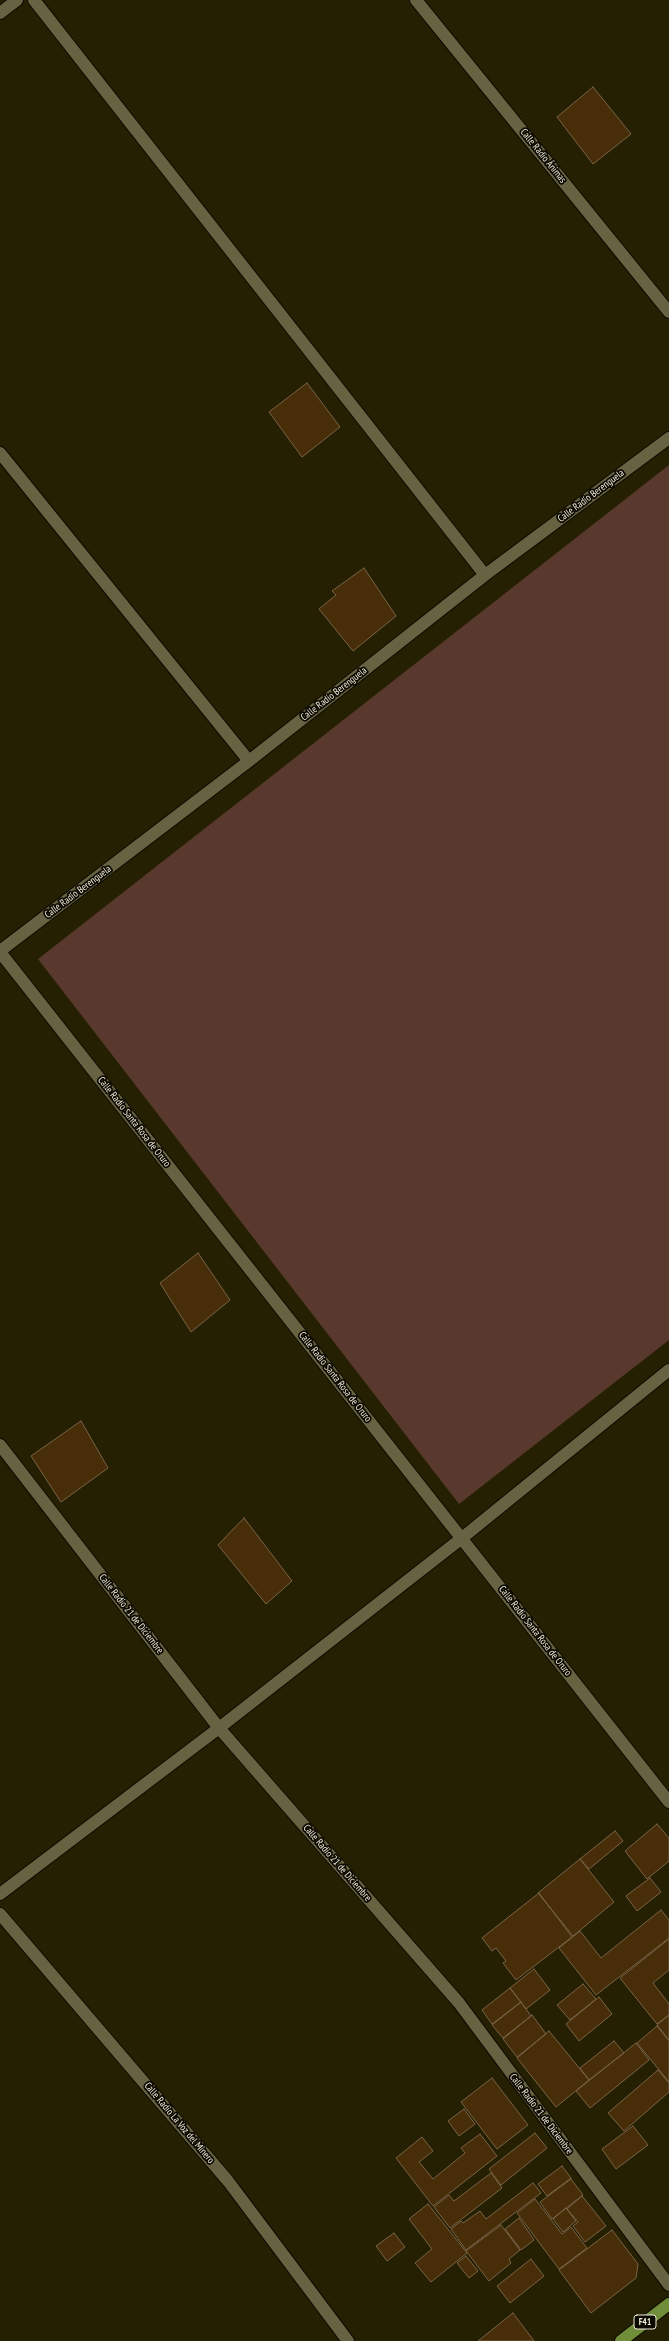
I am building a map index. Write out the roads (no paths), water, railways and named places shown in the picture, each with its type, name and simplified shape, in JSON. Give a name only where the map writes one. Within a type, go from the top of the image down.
[{"type":"main road","name":"F41","points":[[621,2341],[669,2304]]},
{"type":"street","points":[[0,13],[17,0]]},
{"type":"street","points":[[34,0],[484,575]]},
{"type":"street","name":"Calle Radio Ánimas","points":[[416,0],[669,312]]},
{"type":"street","name":"Calle Radio Berenguela","points":[[0,952],[248,761],[484,575],[669,438]]},
{"type":"street","points":[[0,453],[248,761]]},
{"type":"street","name":"Calle Radio Santa Rosa de Oruro","points":[[0,952],[669,1802]]},
{"type":"street","points":[[0,1894],[219,1728],[462,1538],[669,1370]]},
{"type":"street","name":"Calle Radio 21 de Diciembre","points":[[0,1445],[219,1728],[459,2003],[669,2286]]},
{"type":"street","name":"Calle Radio La Voz del Minero","points":[[0,1914],[228,2181],[348,2341]]}]
